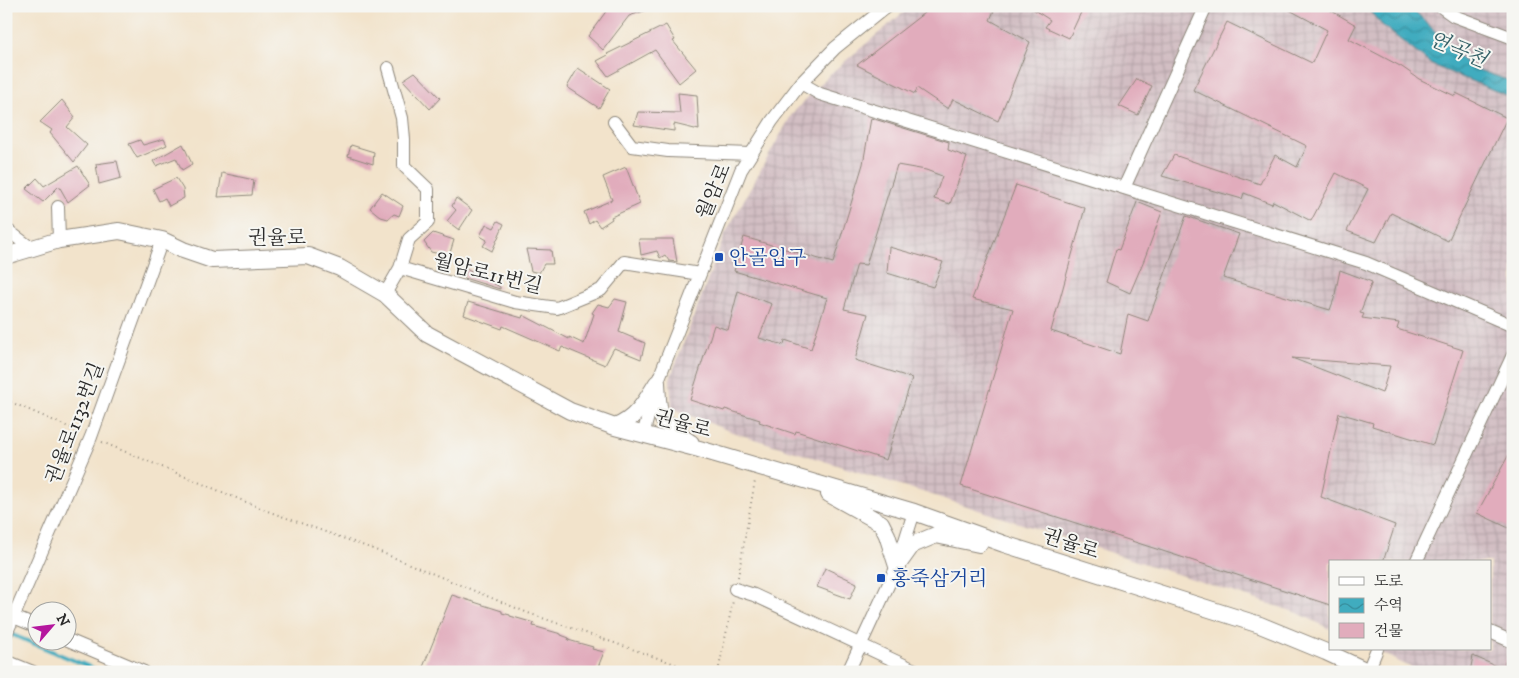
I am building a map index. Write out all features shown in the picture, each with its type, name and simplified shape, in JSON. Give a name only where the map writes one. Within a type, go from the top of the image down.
[{"type":"main road","name":"권율로","points":[[6,256],[59,240],[119,231],[162,240],[212,260],[308,256],[340,268],[385,294],[427,334],[570,411],[615,428],[699,449],[914,512],[1004,544],[1260,625],[1326,652],[1368,672]]},
{"type":"main road","points":[[615,428],[626,423],[636,414],[657,383]]},
{"type":"main road","points":[[657,383],[658,405],[663,420],[674,431],[699,449]]},
{"type":"main road","points":[[808,481],[881,523],[897,566]]},
{"type":"main road","points":[[897,566],[912,545],[936,534],[982,545],[1004,544]]},
{"type":"street","name":"월암로","points":[[643,435],[657,383],[741,170],[772,121],[801,83],[835,48],[887,6]]},
{"type":"street","points":[[1124,188],[1206,6]]},
{"type":"street","points":[[1440,6],[1454,16],[1513,38]]},
{"type":"street","name":"월암로11번길","points":[[385,294],[400,268],[409,239],[428,222],[428,189],[404,166],[402,118],[388,68]]},
{"type":"street","points":[[801,83],[820,94],[1366,263],[1513,326]]},
{"type":"street","points":[[614,122],[632,146],[668,151],[751,154]]},
{"type":"street","points":[[58,207],[59,240]]},
{"type":"street","points":[[6,229],[31,248]]},
{"type":"street","name":"권율로1132번길","points":[[6,634],[10,615],[91,437],[162,240]]},
{"type":"street","name":"월암로11번길","points":[[400,268],[515,302],[557,308],[601,290],[624,262],[700,274]]},
{"type":"street","points":[[1417,560],[1513,355]]},
{"type":"street","points":[[848,672],[897,566],[914,512]]},
{"type":"street","points":[[735,589],[754,595],[918,672]]},
{"type":"street","points":[[10,615],[28,623]]},
{"type":"street","points":[[1492,633],[1513,642]]},
{"type":"street","points":[[78,644],[144,672]]},
{"type":"street","points":[[1368,672],[1377,650]]},
{"type":"street","points":[[6,661],[34,672]]},
{"type":"path","points":[[6,400],[270,512],[373,549],[528,613],[698,672]]},
{"type":"path","points":[[718,672],[757,466]]},
{"type":"shaded area","points":[[911,6],[1513,6],[1513,672],[1420,672],[1375,650],[1492,650],[1492,560],[1329,560],[1329,628],[1298,613],[732,432],[672,408],[670,379],[725,234],[792,114],[830,74]]},
{"type":"water","points":[[1365,6],[1410,6],[1470,67],[1513,82],[1513,98],[1432,65],[1383,26]]},
{"type":"building","points":[[610,6],[653,6],[653,8],[629,16],[603,50],[588,36]]},
{"type":"building","points":[[933,6],[996,6],[990,20],[1030,42],[998,121],[953,99],[948,109],[917,88],[915,94],[857,65]]},
{"type":"building","points":[[1028,6],[1084,6],[1069,38],[1045,27],[1050,20]]},
{"type":"building","points":[[1282,6],[1332,6],[1330,10],[1356,25],[1349,39],[1402,67],[1419,79],[1455,96],[1456,93],[1507,118],[1448,241],[1391,213],[1376,242],[1347,231],[1368,189],[1336,173],[1311,221],[1273,201],[1272,204],[1244,193],[1242,199],[1162,176],[1174,155],[1260,184],[1275,155],[1297,167],[1307,146],[1193,90],[1227,22],[1312,63],[1327,30]]},
{"type":"building","points":[[666,25],[675,40],[673,41],[696,69],[679,83],[655,50],[608,76],[597,61],[607,54]]},
{"type":"building","points":[[578,68],[610,89],[599,108],[567,87]]},
{"type":"building","points":[[415,72],[440,98],[430,109],[403,80]]},
{"type":"building","points":[[1137,79],[1152,86],[1138,115],[1119,106]]},
{"type":"building","points":[[678,93],[697,95],[699,130],[674,124],[674,131],[634,125],[638,112],[680,113]]},
{"type":"building","points":[[62,100],[75,117],[67,127],[87,145],[74,162],[50,133],[52,130],[40,122]]},
{"type":"building","points":[[871,118],[949,142],[948,150],[967,157],[950,204],[934,199],[942,176],[926,170],[897,165],[866,265],[857,264],[844,309],[868,314],[855,360],[912,378],[886,460],[796,431],[795,434],[759,422],[760,420],[690,400],[714,325],[728,330],[738,291],[772,304],[759,338],[784,345],[785,340],[811,349],[827,298],[734,271],[744,237],[833,263],[863,164]]},
{"type":"building","points":[[164,139],[167,145],[137,158],[129,144],[140,140],[143,145]]},
{"type":"building","points":[[183,144],[192,164],[182,170],[176,158],[156,166],[153,161]]},
{"type":"building","points":[[351,145],[374,152],[373,164],[348,156]]},
{"type":"building","points":[[117,161],[121,178],[99,184],[96,164]]},
{"type":"building","points":[[78,166],[90,185],[68,202],[59,186],[43,202],[26,189],[37,178],[44,186]]},
{"type":"building","points":[[626,167],[640,204],[611,217],[612,219],[600,227],[595,220],[589,224],[584,212],[612,200],[603,177]]},
{"type":"building","points":[[222,173],[254,180],[252,195],[218,197]]},
{"type":"building","points":[[176,178],[183,189],[184,198],[169,206],[165,198],[159,201],[153,189]]},
{"type":"building","points":[[1016,185],[1085,208],[1051,331],[1120,354],[1128,314],[1148,321],[1186,216],[1239,234],[1223,278],[1330,310],[1340,270],[1372,282],[1360,313],[1364,314],[1362,318],[1399,323],[1397,329],[1463,350],[1433,445],[1372,426],[1373,423],[1339,413],[1321,497],[1395,525],[1384,560],[1329,560],[1329,605],[961,486],[1013,309],[972,299]],"holes":[[[1292,358],[1390,366],[1382,393]]]},
{"type":"building","points":[[382,192],[403,206],[399,216],[394,214],[388,219],[381,217],[370,208]]},
{"type":"building","points":[[456,198],[472,210],[459,230],[447,221],[456,210],[452,206]]},
{"type":"building","points":[[1137,202],[1162,212],[1130,293],[1106,282],[1116,249],[1119,250]]},
{"type":"building","points":[[498,221],[504,224],[492,251],[483,246],[487,240],[480,236],[486,224],[494,228]]},
{"type":"building","points":[[433,233],[454,240],[449,256],[431,252],[424,242]]},
{"type":"building","points":[[639,239],[673,239],[677,262],[669,261],[665,255],[660,258],[657,251],[641,255]]},
{"type":"building","points":[[889,247],[943,262],[933,287],[887,273]]},
{"type":"building","points":[[526,249],[551,250],[553,264],[544,264],[539,273],[531,271]]},
{"type":"building","points":[[466,268],[500,287],[500,289],[464,278]]},
{"type":"building","points":[[615,299],[627,302],[619,332],[645,343],[641,359],[614,348],[605,365],[562,347],[560,351],[503,326],[502,329],[464,315],[468,302],[522,318],[523,315],[569,339],[569,337],[584,344],[594,314],[592,313],[598,304],[609,307]]},
{"type":"building","points":[[1513,447],[1513,530],[1477,513]]},
{"type":"building","points":[[825,568],[857,583],[850,599],[817,587]]},
{"type":"building","points":[[452,595],[534,623],[533,626],[561,634],[569,638],[568,640],[604,652],[596,672],[421,672]]},
{"type":"building","points":[[1509,649],[1513,650],[1513,672],[1470,672],[1473,656],[1503,669]]},
{"type":"waterway","points":[[8,633],[102,672]]},
{"type":"place","name":"안골입구","points":[[719,257]]},
{"type":"place","name":"홍죽삼거리","points":[[881,578]]},
{"type":"water label","name":"연곡천","points":[[1458,49]]}]
